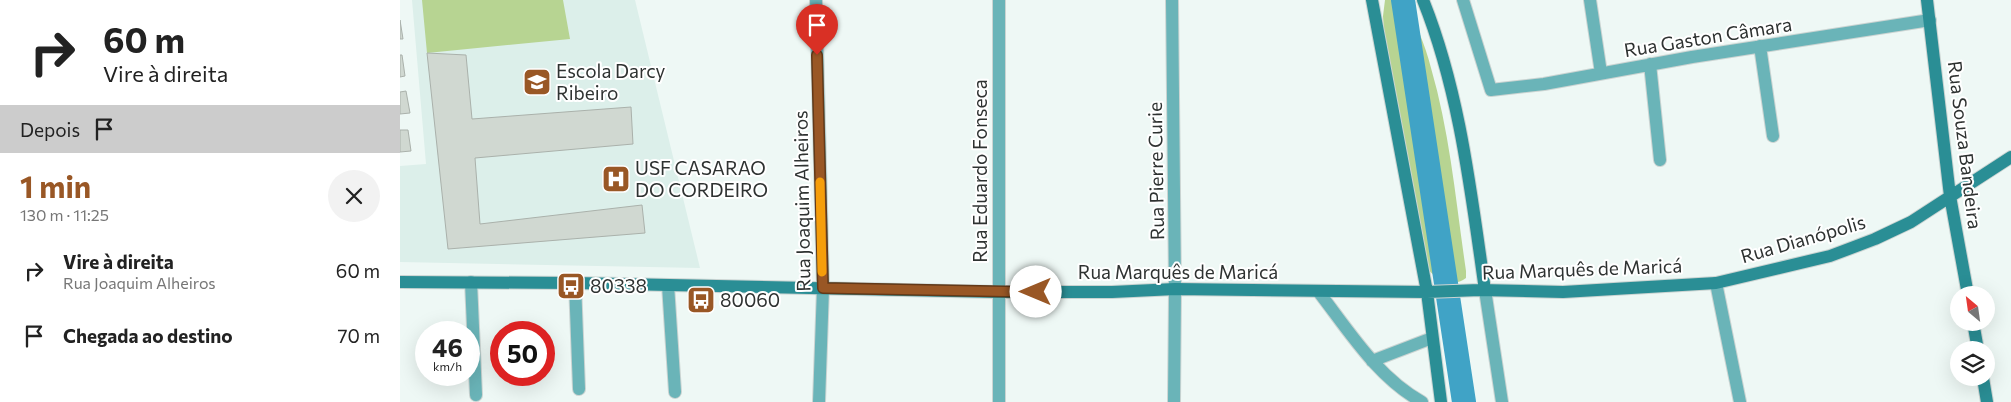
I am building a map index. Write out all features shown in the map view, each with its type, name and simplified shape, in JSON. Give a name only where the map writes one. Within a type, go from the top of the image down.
[{"type":"main road","points":[[1372,0],[1429,292],[1432,338],[1440,402]]},
{"type":"main road","points":[[1423,0],[1436,33],[1453,98],[1470,180],[1483,290]]},
{"type":"main road","name":"Rua Souza Bandeira","points":[[1927,0],[1950,196],[1966,286]]},
{"type":"main road","points":[[1950,196],[2011,157]]},
{"type":"main road","name":"Rua Dianópolis","points":[[1716,283],[1830,256],[1875,239],[1911,222],[1950,196]]},
{"type":"main road","name":"Rua Marquês de Maricá","points":[[400,282],[575,283],[998,292],[1112,292],[1175,289],[1563,292],[1716,283]]},
{"type":"main road","points":[[1984,386],[1987,402]]},
{"type":"street","name":"Rua Joaquim Alheiros","points":[[816,0],[823,288],[819,402]]},
{"type":"street","name":"Rua Eduardo Fonseca","points":[[998,402],[999,0]]},
{"type":"street","name":"Rua Pierre Curie","points":[[1172,0],[1175,289],[1174,402]]},
{"type":"street","name":"Rua Gaston Câmara","points":[[1463,0],[1491,90],[1544,84],[1650,64],[1930,20]]},
{"type":"street","points":[[1590,0],[1600,73]]},
{"type":"street","points":[[1760,46],[1773,136]]},
{"type":"street","points":[[1650,64],[1660,160]]},
{"type":"street","points":[[471,282],[476,395]]},
{"type":"street","points":[[575,283],[579,389]]},
{"type":"street","points":[[1716,283],[1740,402]]},
{"type":"street","points":[[668,285],[675,392]]},
{"type":"street","points":[[1483,290],[1502,402]]},
{"type":"street","points":[[1318,291],[1372,361],[1406,393],[1422,402]]},
{"type":"street","points":[[1372,361],[1432,338]]},
{"type":"shaded area","name":"Escola Darcy Ribeiro","points":[[412,0],[635,0],[700,268],[400,262],[400,166],[426,164]]},
{"type":"green space","points":[[422,0],[563,0],[570,39],[427,53]]},
{"type":"green space","points":[[1385,0],[1405,0],[1426,50],[1438,93],[1452,168],[1466,271],[1466,278],[1461,281],[1451,282],[1440,279],[1428,269],[1384,33],[1383,16]]},
{"type":"building","points":[[400,20],[403,39],[400,39]]},
{"type":"building","points":[[427,53],[466,55],[472,119],[631,107],[633,144],[475,158],[480,224],[642,205],[645,233],[448,249]]},
{"type":"building","points":[[400,55],[402,55],[405,76],[400,77]]},
{"type":"building","points":[[406,91],[410,113],[400,114],[400,92]]},
{"type":"building","points":[[400,130],[408,130],[411,151],[400,152]]},
{"type":"waterway","points":[[1403,0],[1464,402]]},
{"type":"slow traffic","points":[[820,182],[822,272]]},
{"type":"place","name":"Escola Darcy Ribeiro","points":[[537,82]]},
{"type":"place","name":"USF CASARAO DO CORDEIRO","points":[[616,179]]},
{"type":"place","name":"80338","points":[[571,286]]},
{"type":"place","name":"80060","points":[[701,300]]},
{"type":"route","points":[[817,55],[823,288],[1036,292]]}]
